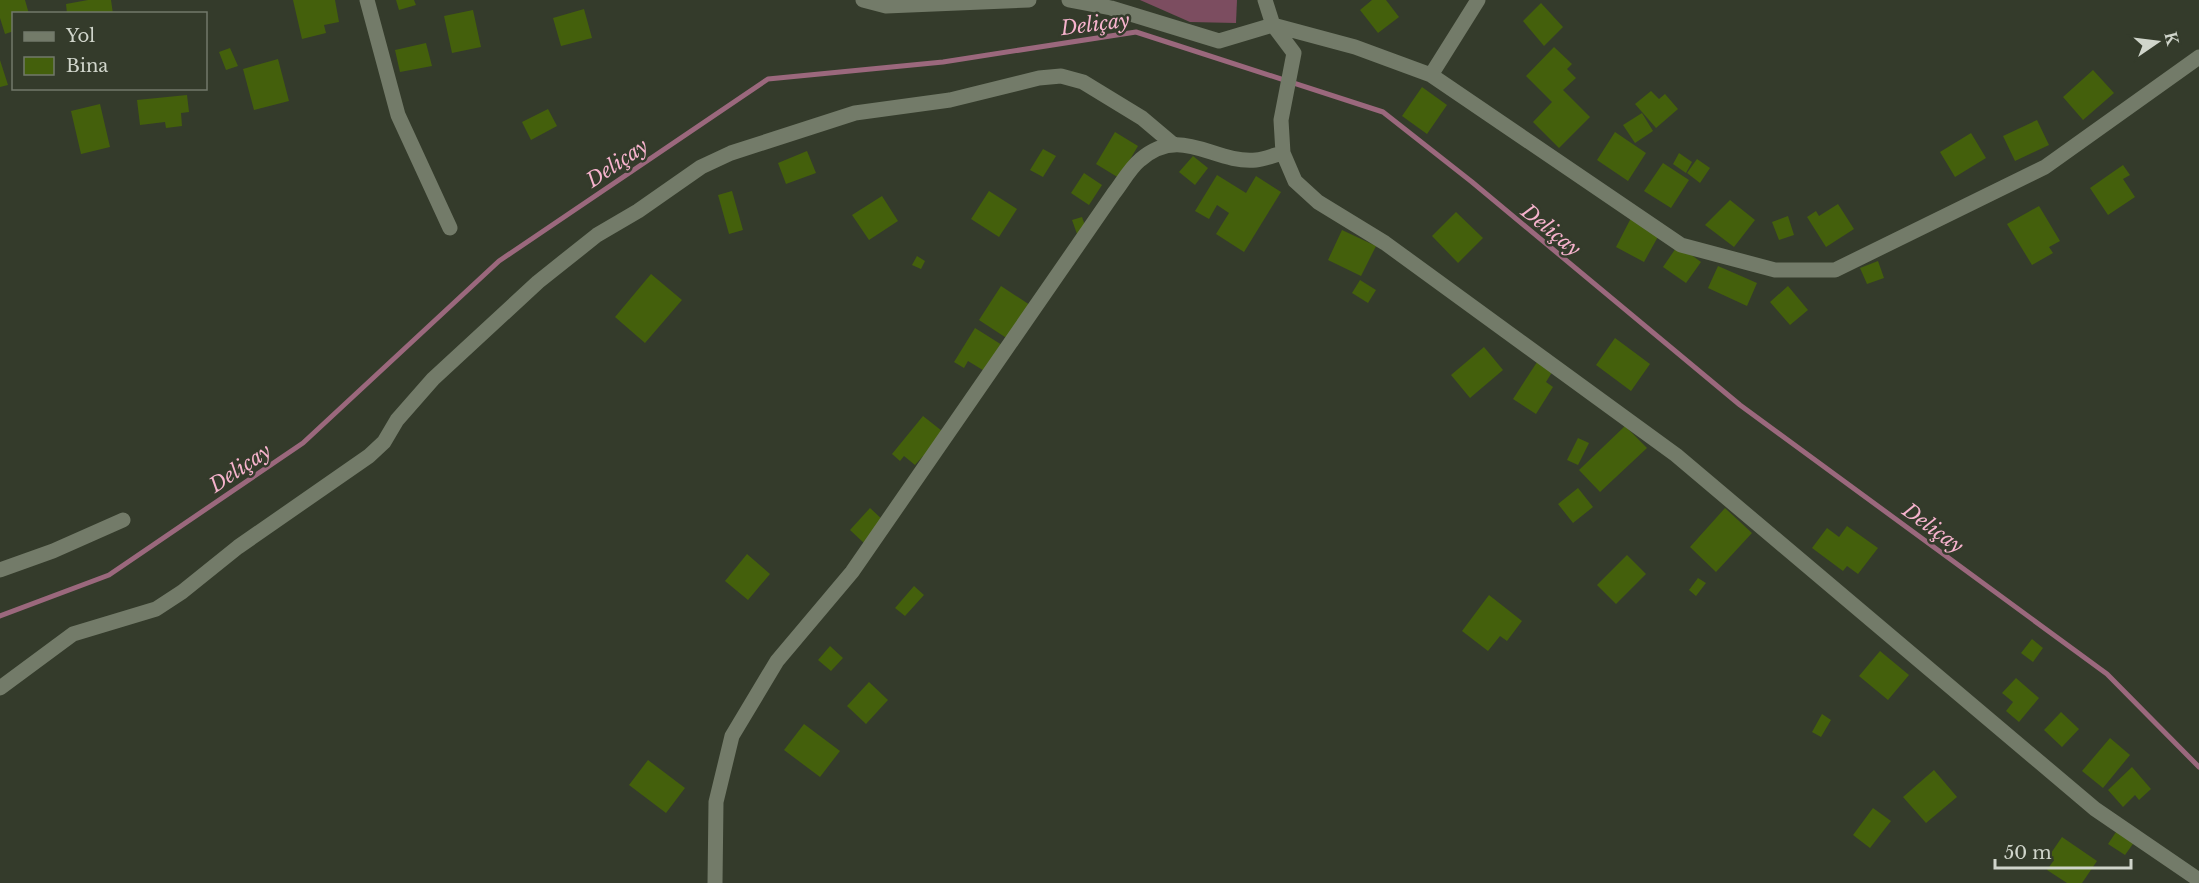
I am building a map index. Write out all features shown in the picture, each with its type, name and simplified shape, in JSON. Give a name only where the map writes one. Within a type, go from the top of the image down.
[{"type":"street","points":[[367,0],[398,115],[450,228]]},
{"type":"street","points":[[863,0],[886,6],[1029,0]]},
{"type":"street","points":[[1070,0],[1111,8],[1219,41],[1273,25],[1355,47],[1431,75],[1681,245],[1775,270],[1835,270],[2045,167],[2199,57]]},
{"type":"street","points":[[1265,0],[1273,25],[1294,53],[1281,120],[1283,153],[1295,181],[1318,202],[1385,243],[1676,455],[2095,809],[2199,880]]},
{"type":"street","points":[[1431,75],[1478,0]]},
{"type":"street","points":[[0,688],[73,634],[156,609],[182,592],[238,547],[369,456],[384,442],[397,420],[433,379],[538,282],[597,235],[638,211],[701,167],[760,143],[808,130],[827,121],[855,113],[950,100],[1039,78],[1061,76],[1083,82],[1142,118],[1174,145]]},
{"type":"street","points":[[715,883],[716,802],[732,736],[777,661],[852,572],[1139,160],[1161,147],[1186,143],[1235,158],[1255,160],[1283,153]]},
{"type":"street","points":[[0,570],[53,551],[123,520]]},
{"type":"shaded area","points":[[1140,0],[1237,0],[1236,23],[1190,22]]},
{"type":"building","points":[[0,0],[25,0],[28,12],[12,12],[12,32],[5,34],[0,18]]},
{"type":"building","points":[[88,0],[111,0],[113,12],[67,12],[66,4]]},
{"type":"building","points":[[293,0],[335,0],[339,22],[324,25],[326,33],[302,39]]},
{"type":"building","points":[[396,0],[414,0],[416,5],[399,10]]},
{"type":"building","points":[[1372,0],[1386,0],[1399,17],[1378,33],[1360,10]]},
{"type":"building","points":[[1541,3],[1563,27],[1544,46],[1523,21]]},
{"type":"building","points":[[584,9],[592,38],[561,46],[553,18]]},
{"type":"building","points":[[473,10],[481,47],[452,53],[444,16]]},
{"type":"building","points":[[426,43],[432,66],[400,72],[395,50]]},
{"type":"building","points":[[1554,47],[1572,64],[1567,69],[1576,78],[1563,90],[1590,117],[1559,148],[1533,122],[1552,102],[1526,76]]},
{"type":"building","points":[[230,48],[238,66],[226,70],[219,52]]},
{"type":"building","points":[[278,59],[289,101],[254,110],[243,69]]},
{"type":"building","points":[[0,60],[8,85],[0,87]]},
{"type":"building","points":[[2093,70],[2114,93],[2083,120],[2063,97]]},
{"type":"building","points":[[1422,87],[1447,105],[1427,134],[1402,116]]},
{"type":"building","points":[[1651,91],[1659,99],[1665,94],[1678,109],[1656,128],[1635,104]]},
{"type":"building","points":[[187,95],[189,112],[181,113],[182,126],[166,128],[165,122],[140,125],[137,100]]},
{"type":"building","points":[[100,104],[110,147],[81,154],[71,111]]},
{"type":"building","points":[[548,109],[557,126],[531,140],[522,122]]},
{"type":"building","points":[[1642,113],[1653,131],[1635,143],[1623,125]]},
{"type":"building","points":[[2037,120],[2049,145],[2015,161],[2003,136]]},
{"type":"building","points":[[1115,132],[1138,146],[1119,178],[1096,164]]},
{"type":"building","points":[[1615,132],[1646,153],[1628,181],[1597,160]]},
{"type":"building","points":[[1971,133],[1986,158],[1955,177],[1940,152]]},
{"type":"building","points":[[1043,149],[1056,156],[1043,177],[1030,170]]},
{"type":"building","points":[[807,151],[816,173],[786,184],[778,163]]},
{"type":"building","points":[[1679,153],[1692,162],[1686,173],[1673,164]]},
{"type":"building","points":[[1193,156],[1208,168],[1195,185],[1179,172]]},
{"type":"building","points":[[1697,159],[1710,168],[1700,183],[1687,173]]},
{"type":"building","points":[[1663,163],[1689,180],[1671,208],[1644,191]]},
{"type":"building","points":[[2123,165],[2130,175],[2123,179],[2135,197],[2108,215],[2090,188]]},
{"type":"building","points":[[1084,173],[1102,185],[1089,205],[1071,193]]},
{"type":"building","points":[[1217,175],[1246,193],[1256,176],[1281,192],[1244,252],[1216,234],[1229,213],[1217,205],[1209,219],[1195,211]]},
{"type":"building","points":[[732,191],[743,230],[729,234],[718,195]]},
{"type":"building","points":[[989,191],[1017,209],[999,237],[971,219]]},
{"type":"building","points":[[882,196],[898,221],[869,240],[852,215]]},
{"type":"building","points":[[1730,200],[1755,220],[1734,247],[1705,225]]},
{"type":"building","points":[[1838,204],[1854,229],[1826,247],[1807,217],[1816,211],[1819,216]]},
{"type":"building","points":[[2039,206],[2060,241],[2049,247],[2053,253],[2032,265],[2007,224]]},
{"type":"building","points":[[1456,212],[1483,238],[1458,263],[1432,236]]},
{"type":"building","points":[[1788,216],[1794,235],[1779,240],[1772,222]]},
{"type":"building","points":[[1082,217],[1087,231],[1077,234],[1072,220]]},
{"type":"building","points":[[1631,218],[1660,233],[1644,262],[1616,247]]},
{"type":"building","points":[[1342,230],[1376,246],[1361,276],[1328,260]]},
{"type":"building","points":[[1678,245],[1701,262],[1686,283],[1663,267]]},
{"type":"building","points":[[917,256],[925,261],[921,269],[912,265]]},
{"type":"building","points":[[1878,261],[1884,278],[1867,284],[1860,268]]},
{"type":"building","points":[[1718,266],[1757,283],[1747,306],[1708,288]]},
{"type":"building","points":[[651,274],[682,300],[645,343],[615,317]]},
{"type":"building","points":[[1360,280],[1376,290],[1368,303],[1352,293]]},
{"type":"building","points":[[1001,286],[1033,307],[1011,341],[979,320]]},
{"type":"building","points":[[1788,286],[1808,310],[1790,325],[1770,302]]},
{"type":"building","points":[[975,328],[1002,345],[986,372],[968,361],[964,368],[954,362]]},
{"type":"building","points":[[1615,338],[1650,364],[1631,391],[1596,365]]},
{"type":"building","points":[[1484,347],[1503,370],[1470,398],[1451,375]]},
{"type":"building","points":[[1539,359],[1554,369],[1546,382],[1553,387],[1536,414],[1513,399]]},
{"type":"building","points":[[923,416],[942,431],[926,458],[923,456],[915,465],[904,456],[900,461],[892,454]]},
{"type":"building","points":[[1625,426],[1647,448],[1600,492],[1579,470]]},
{"type":"building","points":[[1578,438],[1589,443],[1578,465],[1567,460]]},
{"type":"building","points":[[1578,488],[1593,507],[1573,523],[1558,504]]},
{"type":"building","points":[[870,508],[885,522],[865,544],[850,530]]},
{"type":"building","points":[[1725,508],[1752,533],[1716,572],[1690,547]]},
{"type":"building","points":[[1847,526],[1878,548],[1858,574],[1847,566],[1843,571],[1812,548],[1827,528],[1839,537]]},
{"type":"building","points":[[747,554],[770,574],[748,600],[725,581]]},
{"type":"building","points":[[1627,555],[1646,574],[1616,604],[1597,585]]},
{"type":"building","points":[[1698,578],[1706,583],[1696,596],[1689,590]]},
{"type":"building","points":[[914,586],[924,595],[905,616],[895,608]]},
{"type":"building","points":[[1489,595],[1522,621],[1507,641],[1500,636],[1488,651],[1462,631]]},
{"type":"building","points":[[2032,639],[2043,648],[2033,662],[2021,653]]},
{"type":"building","points":[[830,646],[843,658],[831,671],[818,660]]},
{"type":"building","points":[[1880,651],[1909,675],[1888,700],[1859,676]]},
{"type":"building","points":[[2016,678],[2039,698],[2019,722],[2006,711],[2013,702],[2002,693]]},
{"type":"building","points":[[869,682],[888,700],[866,724],[847,706]]},
{"type":"building","points":[[2061,712],[2079,729],[2062,747],[2044,730]]},
{"type":"building","points":[[1822,714],[1831,720],[1821,737],[1812,732]]},
{"type":"building","points":[[804,724],[840,751],[820,777],[784,750]]},
{"type":"building","points":[[2110,738],[2130,755],[2103,788],[2082,771]]},
{"type":"building","points":[[648,760],[685,788],[666,813],[629,785]]},
{"type":"building","points":[[2132,767],[2151,789],[2139,800],[2135,795],[2123,807],[2108,790]]},
{"type":"building","points":[[1934,770],[1957,797],[1926,823],[1903,797]]},
{"type":"building","points":[[1873,808],[1891,821],[1870,848],[1853,835]]},
{"type":"building","points":[[2118,829],[2135,841],[2125,855],[2108,844]]},
{"type":"building","points":[[2062,837],[2097,861],[2082,883],[2067,883],[2047,870],[2054,860],[2049,856]]},
{"type":"waterway","name":"Deliçay","points":[[0,616],[109,575],[303,443],[499,261],[768,79],[943,62],[1136,32],[1383,112],[1472,182],[1740,405],[2107,674],[2199,767]]}]
